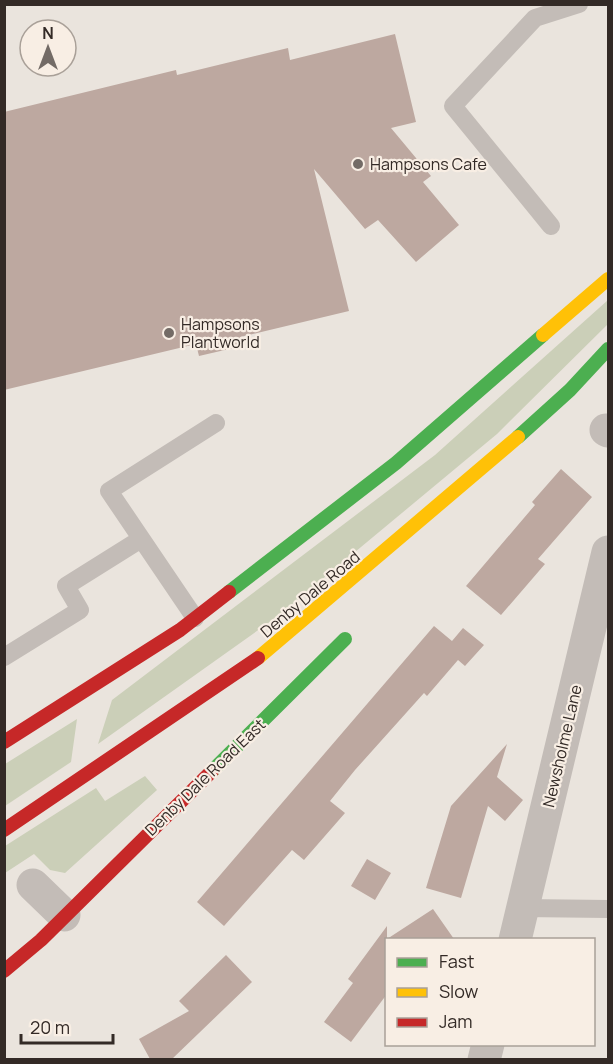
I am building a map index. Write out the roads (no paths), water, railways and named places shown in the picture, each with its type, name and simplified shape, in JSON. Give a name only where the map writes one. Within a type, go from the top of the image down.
[{"type":"main road","points":[[4,742],[195,618],[396,463],[609,279]]},
{"type":"main road","name":"Denby Dale Road","points":[[4,830],[274,647],[537,421],[609,349]]},
{"type":"main road","name":"Denby Dale Road East","points":[[4,971],[41,940],[345,639]]},
{"type":"street","name":"Newsholme Lane","points":[[515,938],[609,552]]},
{"type":"street","points":[[33,885],[64,915]]},
{"type":"lane","points":[[551,226],[453,106],[535,18],[579,4]]},
{"type":"lane","points":[[195,618],[109,491],[216,423]]},
{"type":"lane","points":[[4,657],[80,610],[66,586],[141,539]]},
{"type":"lane","points":[[523,908],[609,909]]},
{"type":"place","name":"Hampsons Cafe","points":[[358,164]]},
{"type":"place","name":"Hampsons Plantworld","points":[[169,333]]}]
